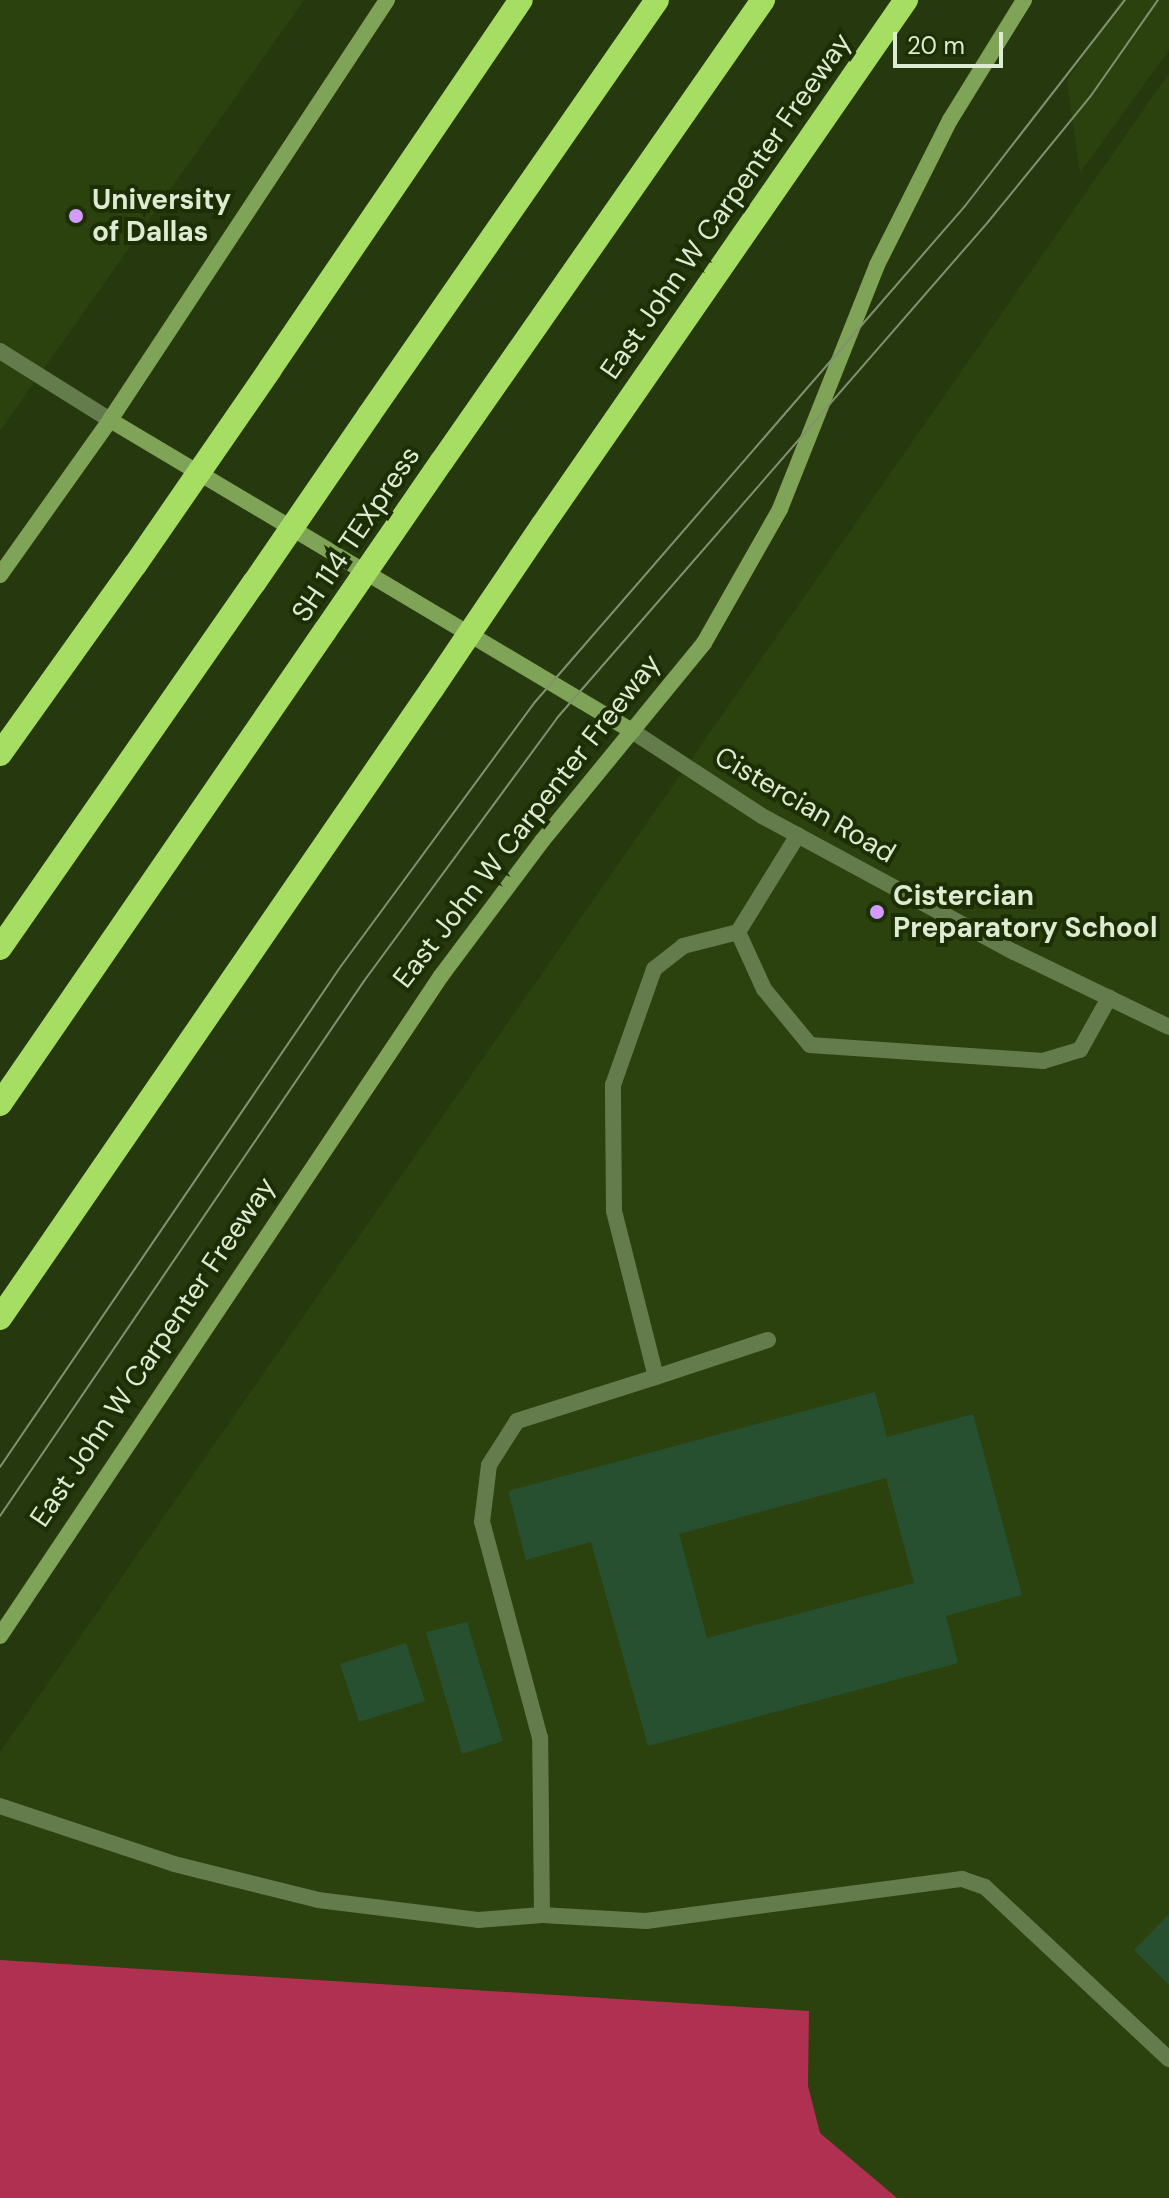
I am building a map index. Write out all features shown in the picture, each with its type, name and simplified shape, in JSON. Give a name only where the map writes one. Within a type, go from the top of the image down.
[{"type":"highway","points":[[0,754],[135,565],[521,0]]},
{"type":"highway","name":"SH 114 TEXpress","points":[[0,948],[657,0]]},
{"type":"highway","name":"SH 114 TEXpress","points":[[0,1104],[763,0]]},
{"type":"highway","name":"East John W Carpenter Freeway","points":[[0,1318],[906,0]]},
{"type":"main road","points":[[0,575],[110,420],[387,0]]},
{"type":"main road","name":"East John W Carpenter Freeway","points":[[0,1636],[441,976],[704,643],[780,509],[877,265],[950,120],[1024,0]]},
{"type":"main road","points":[[110,420],[632,731]]},
{"type":"street","points":[[0,351],[110,420]]},
{"type":"street","name":"Cistercian Road","points":[[632,731],[798,835],[1169,1027]]},
{"type":"street","points":[[656,1377],[614,1211],[613,1085],[654,969],[683,946],[738,932],[798,835]]},
{"type":"street","points":[[738,932],[764,989],[810,1045],[1043,1061],[1080,1050],[1109,998]]},
{"type":"street","points":[[542,1915],[540,1738],[482,1522],[489,1465],[517,1421],[768,1340]]},
{"type":"street","points":[[0,1806],[174,1864],[318,1900],[478,1920],[542,1915],[646,1921],[962,1879],[985,1887],[1169,2059]]},
{"type":"shaded area","name":"University of Dallas","points":[[0,0],[304,0],[0,431]]},
{"type":"shaded area","points":[[1121,0],[1169,0],[1169,50],[1080,173],[1067,81]]},
{"type":"shaded area","name":"Cistercian Preparatory School","points":[[1169,73],[1169,2198],[412,2198],[0,1961],[0,1752]]},
{"type":"shaded area","points":[[0,1960],[809,2011],[808,2086],[820,2133],[897,2198],[0,2198]]},
{"type":"building","points":[[875,1392],[887,1437],[973,1414],[1022,1595],[946,1616],[958,1663],[648,1746],[591,1542],[526,1560],[508,1491]],"holes":[[[886,1478],[914,1583],[707,1638],[679,1534]]]},
{"type":"building","points":[[467,1622],[503,1741],[462,1754],[426,1632]]},
{"type":"building","points":[[406,1643],[425,1701],[359,1722],[340,1664]]},
{"type":"building","points":[[1169,1914],[1169,1985],[1134,1950]]},
{"type":"tram line","points":[[0,1467],[341,966],[535,702],[965,206],[1125,0]]},
{"type":"tram line","points":[[0,1516],[364,981],[557,718],[988,222],[1090,97],[1158,0]]},
{"type":"place","name":"University of Dallas","points":[[76,216]]},
{"type":"place","name":"Cistercian Preparatory School","points":[[877,912]]}]
